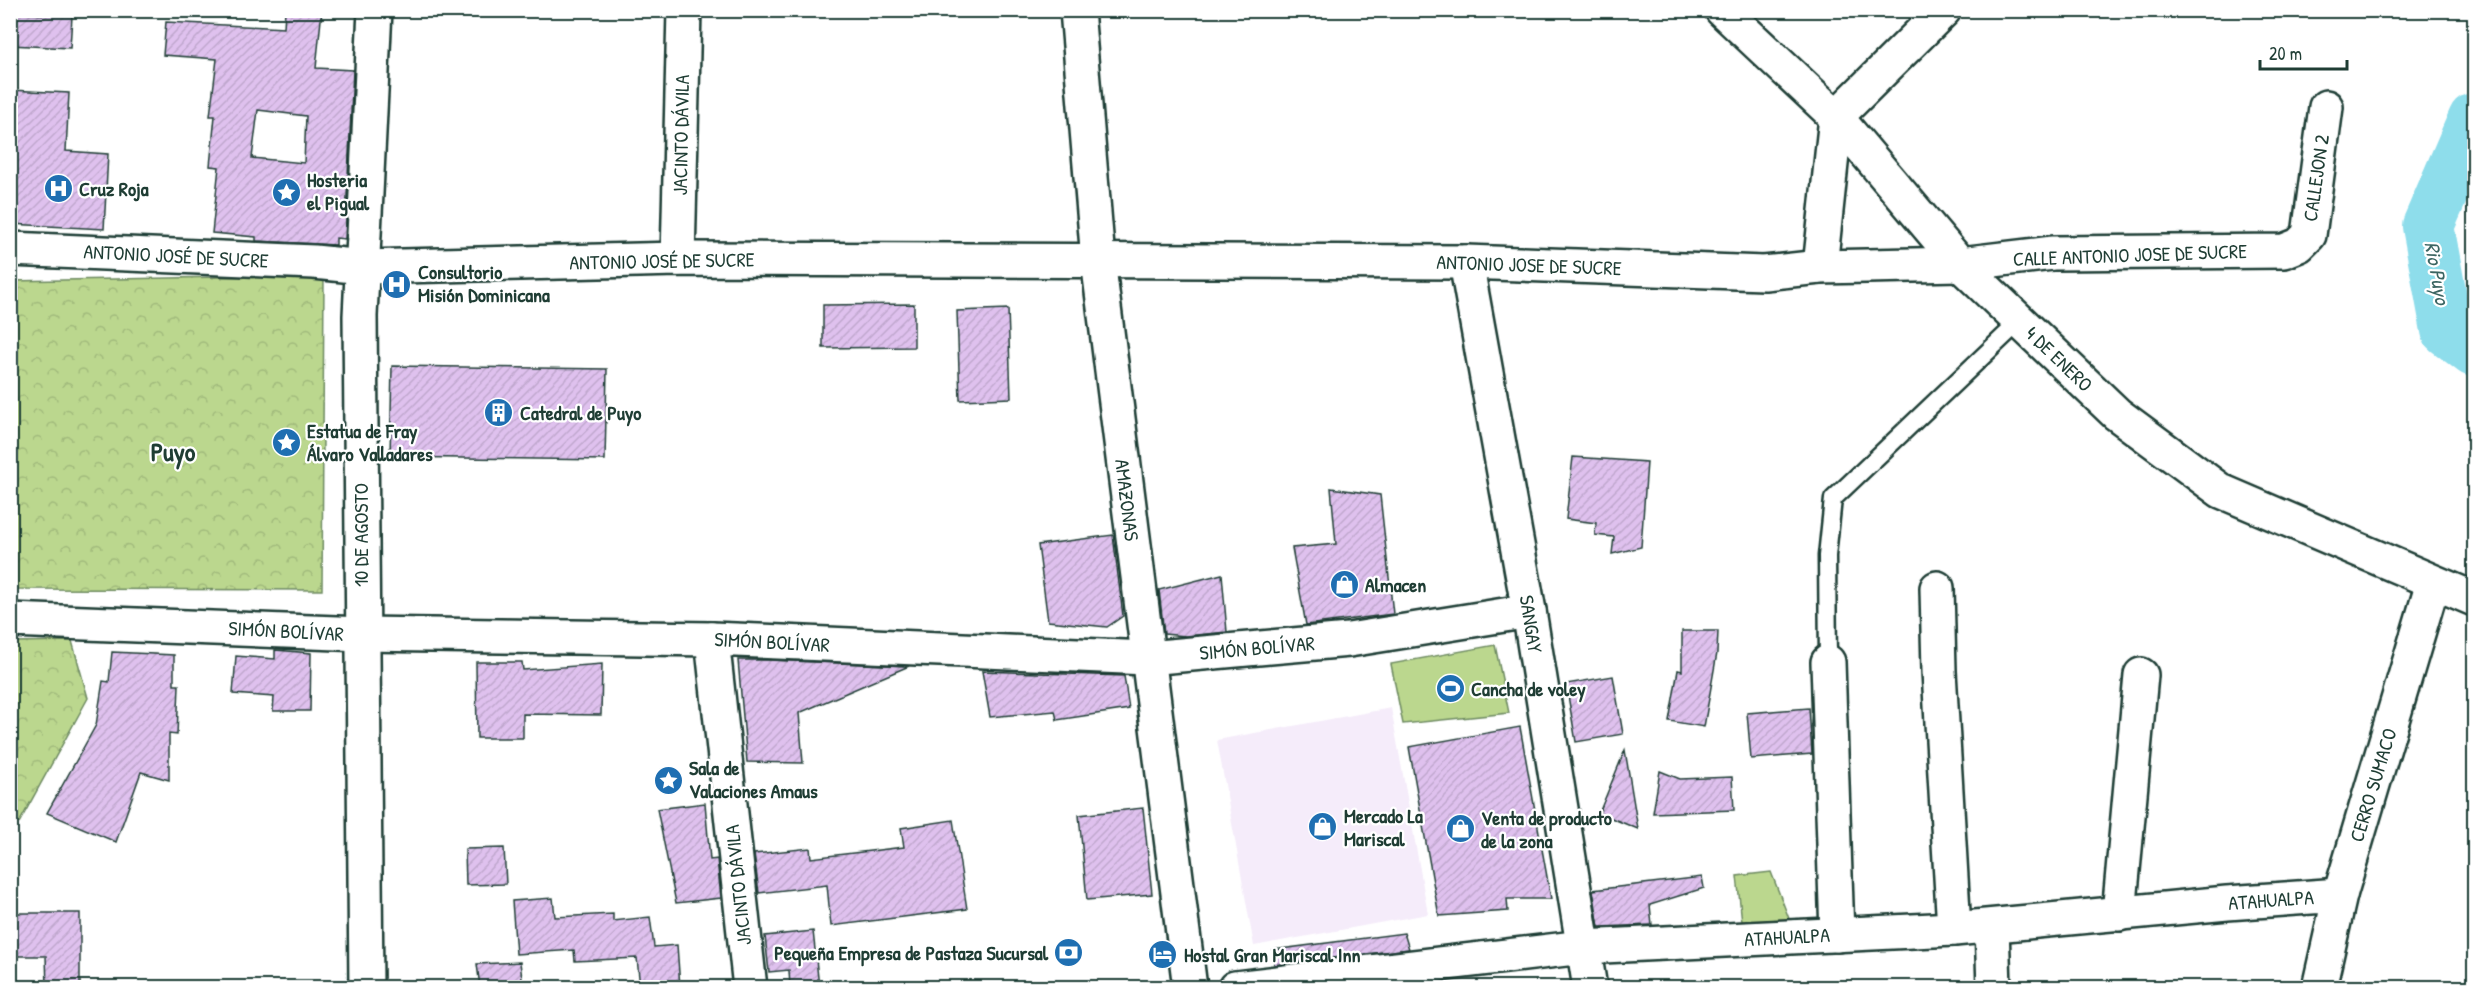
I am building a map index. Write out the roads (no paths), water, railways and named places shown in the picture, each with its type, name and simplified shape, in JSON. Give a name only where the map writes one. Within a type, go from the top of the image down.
[{"type":"street","name":"10 DE AGOSTO","points":[[366,987],[360,316],[375,10]]},
{"type":"street","name":"JACINTO DÁVILA","points":[[678,260],[684,10]]},
{"type":"street","name":"AMAZONAS","points":[[1077,10],[1098,261],[1190,987]]},
{"type":"street","name":"4 DE ENERO","points":[[1722,10],[1836,117],[1960,264],[2117,414],[2221,491],[2475,599]]},
{"type":"street","points":[[1820,267],[1836,117],[1944,10]]},
{"type":"street","name":"CALLEJON 2","points":[[2299,245],[2309,235],[2326,107]]},
{"type":"street","name":"CALLE ANTONIO JOSE DE SUCRE","points":[[1960,264],[2053,253],[2284,251],[2299,245]]},
{"type":"street","name":"ANTONIO JOSÉ DE SUCRE","points":[[10,249],[314,262],[364,267],[678,260],[1098,261]]},
{"type":"street","name":"ANTONIO JOSE DE SUCRE","points":[[1098,261],[1466,262],[1764,273],[1820,267],[1960,264]]},
{"type":"street","name":"SANGAY","points":[[1466,262],[1529,611],[1590,987]]},
{"type":"street","name":"CERRO SUMACO","points":[[2319,987],[2340,896],[2433,583]]},
{"type":"street","points":[[1937,588],[1939,671],[1954,929]]},
{"type":"street","name":"SIMÓN BOLÍVAR","points":[[10,620],[363,634],[712,639],[1147,658],[1349,640],[1529,611]]},
{"type":"street","name":"JACINTO DÁVILA","points":[[712,639],[750,987]]},
{"type":"street","points":[[1828,662],[1837,935]]},
{"type":"street","points":[[2119,914],[2141,675]]},
{"type":"street","name":"ATAHUALPA","points":[[1235,987],[1583,947],[1954,929],[2340,896]]},
{"type":"street","points":[[1992,926],[1994,987]]},
{"type":"lane","points":[[1828,662],[1827,556],[1833,499],[2020,321]]},
{"type":"waterway","name":"Rio Puyo","points":[[2474,119],[2428,226],[2447,330],[2474,351]]},
{"type":"place","name":"Cruz Roja","points":[[58,189]]},
{"type":"place","name":"Hosteria el Pigual","points":[[286,192]]},
{"type":"place","name":"Consultorio Misión Dominicana","points":[[397,284]]},
{"type":"place","name":"Catedral de Puyo","points":[[499,413]]},
{"type":"place","name":"Estatua de Fray Álvaro Valladares","points":[[286,443]]},
{"type":"place","name":"Almacen","points":[[1344,585]]},
{"type":"place","name":"Cancha de voley","points":[[1450,689]]},
{"type":"place","name":"Sala de Valaciones Amaus","points":[[668,780]]},
{"type":"place","name":"Mercado La Mariscal","points":[[1323,827]]},
{"type":"place","name":"Venta de producto de la zona","points":[[1460,829]]},
{"type":"place","name":"Pequeña Empresa de Pastaza Sucursal","points":[[1069,953]]},
{"type":"place","name":"Hostal Gran Mariscal Inn","points":[[1163,955]]},
{"type":"district","name":"Puyo","points":[[173,452]]}]
